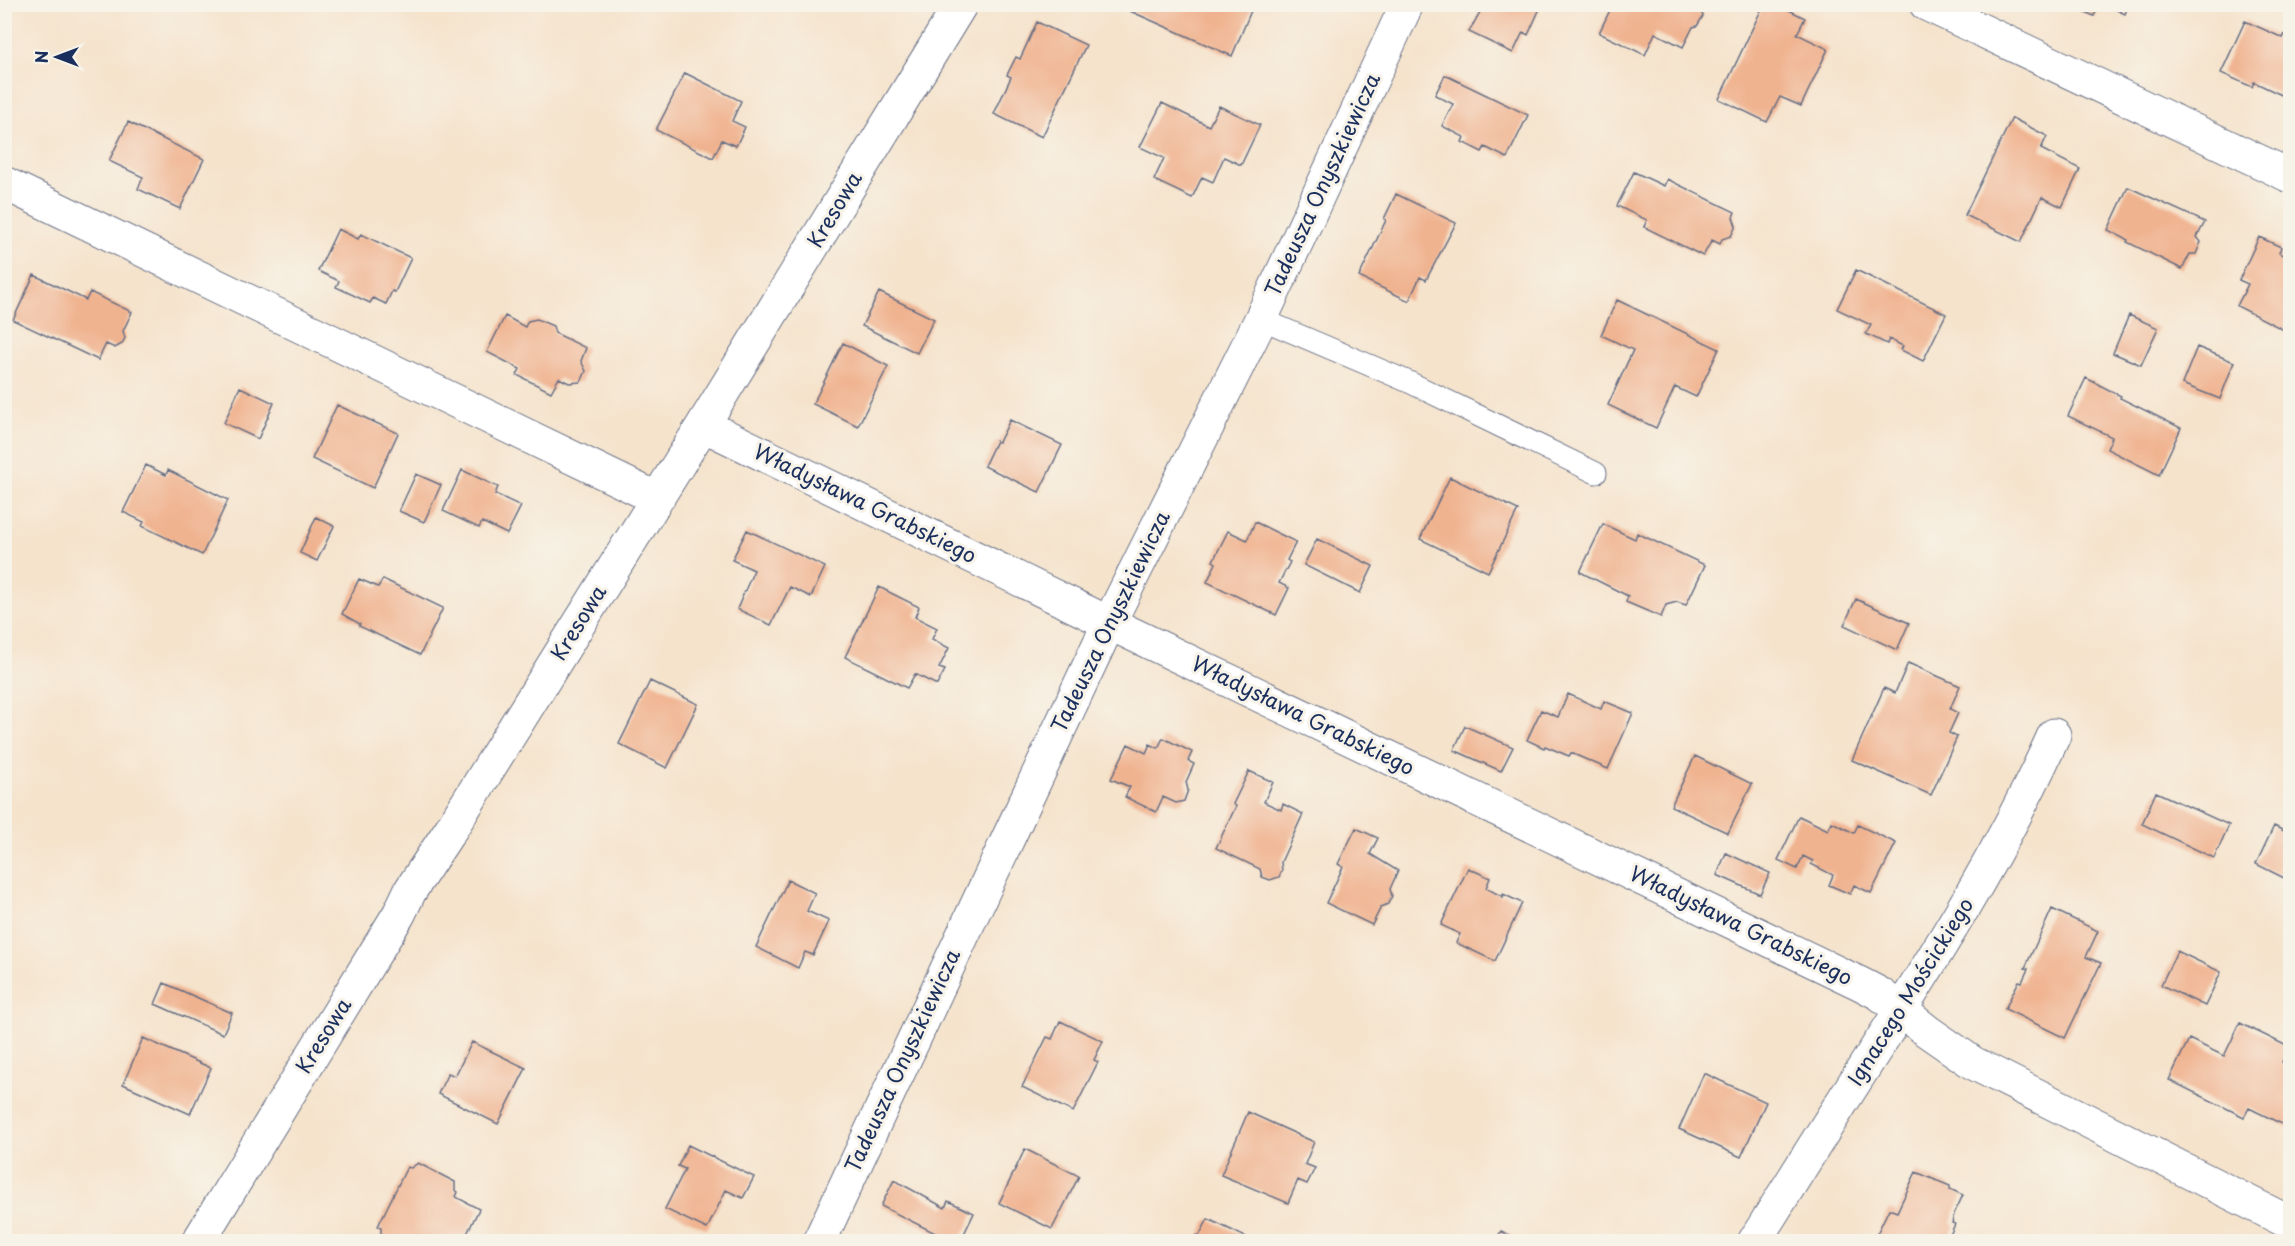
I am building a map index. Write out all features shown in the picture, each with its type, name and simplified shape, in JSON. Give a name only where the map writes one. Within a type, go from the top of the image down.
[{"type":"street","name":"Kresowa","points":[[198,1242],[399,914],[433,853],[451,829],[703,425],[961,4]]},
{"type":"street","name":"Tadeusza Onyszkiewicza","points":[[819,1242],[1109,623],[1261,319],[1407,4]]},
{"type":"street","points":[[1926,4],[2290,176]]},
{"type":"street","points":[[4,183],[656,498]]},
{"type":"street","name":"Władysława Grabskiego","points":[[703,425],[1109,623],[1862,984],[1880,994],[1973,1063],[2290,1223]]},
{"type":"street","name":"Ignacego Mościckiego","points":[[1754,1242],[1941,946],[2007,833],[2054,735]]},
{"type":"lane","points":[[1261,319],[1409,382],[1596,473]]},
{"type":"building","points":[[1133,4],[1250,4],[1253,6],[1232,56],[1130,11]]},
{"type":"building","points":[[1477,4],[1542,4],[1528,35],[1523,32],[1513,53],[1469,32],[1480,12],[1475,9]]},
{"type":"building","points":[[1613,4],[1704,4],[1701,11],[1703,16],[1697,26],[1693,27],[1683,47],[1655,33],[1645,55],[1599,33]]},
{"type":"building","points":[[1764,4],[1777,4],[1805,18],[1797,34],[1828,49],[1801,106],[1780,97],[1767,122],[1719,99]]},
{"type":"building","points":[[2080,4],[2100,4],[2094,16],[2078,9]]},
{"type":"building","points":[[2104,4],[2129,4],[2125,14]]},
{"type":"building","points":[[2245,21],[2283,38],[2285,34],[2290,37],[2290,99],[2254,82],[2252,87],[2221,73]]},
{"type":"building","points":[[1037,22],[1086,45],[1042,137],[994,114],[1011,77],[1007,75],[1016,57],[1020,59]]},
{"type":"building","points":[[685,73],[741,101],[732,121],[745,127],[736,146],[722,140],[713,158],[656,130]]},
{"type":"building","points":[[1445,75],[1528,115],[1507,158],[1485,147],[1482,152],[1462,142],[1464,137],[1442,126],[1453,104],[1435,95]]},
{"type":"building","points":[[1162,103],[1209,126],[1219,106],[1260,125],[1241,165],[1224,157],[1213,182],[1202,177],[1192,198],[1154,180],[1164,158],[1140,147]]},
{"type":"building","points":[[2012,118],[2047,136],[2041,149],[2080,169],[2062,207],[2042,197],[2021,242],[1965,215]]},
{"type":"building","points":[[128,122],[204,159],[180,209],[138,189],[143,177],[109,161]]},
{"type":"building","points":[[1634,172],[1664,186],[1667,179],[1735,212],[1733,217],[1736,226],[1731,236],[1722,239],[1720,244],[1712,240],[1703,256],[1644,227],[1647,220],[1617,206]]},
{"type":"building","points":[[2128,187],[2205,222],[2197,237],[2201,242],[2196,254],[2190,254],[2182,269],[2108,230]]},
{"type":"building","points":[[1396,194],[1456,223],[1426,280],[1420,277],[1409,301],[1359,277]]},
{"type":"building","points":[[338,229],[358,239],[361,234],[411,258],[395,292],[392,291],[386,304],[373,298],[370,303],[336,287],[339,281],[318,271]]},
{"type":"building","points":[[2259,237],[2281,247],[2279,253],[2290,259],[2290,322],[2286,331],[2237,306],[2248,284],[2239,280]]},
{"type":"building","points":[[1856,270],[1946,314],[1923,361],[1901,350],[1903,346],[1889,339],[1887,344],[1866,334],[1871,325],[1837,309]]},
{"type":"building","points":[[34,275],[86,300],[90,292],[132,312],[123,331],[125,338],[122,344],[115,348],[106,344],[98,360],[13,320]]},
{"type":"building","points":[[879,292],[934,319],[917,353],[862,326]]},
{"type":"building","points":[[1617,300],[1719,349],[1696,397],[1675,387],[1656,428],[1608,405],[1633,350],[1601,335]]},
{"type":"building","points":[[2129,315],[2158,328],[2141,365],[2113,353]]},
{"type":"building","points":[[505,316],[525,327],[528,321],[537,319],[553,326],[555,333],[586,348],[581,361],[586,371],[581,382],[569,383],[559,378],[551,392],[517,375],[520,369],[487,352]]},
{"type":"building","points":[[843,343],[888,366],[858,426],[813,404]]},
{"type":"building","points":[[2197,347],[2234,362],[2220,399],[2182,384]]},
{"type":"building","points":[[2086,378],[2121,396],[2120,398],[2181,428],[2159,475],[2107,449],[2112,437],[2068,416]]},
{"type":"building","points":[[240,387],[274,403],[258,439],[224,423]]},
{"type":"building","points":[[337,405],[398,433],[373,488],[312,459]]},
{"type":"building","points":[[1010,420],[1062,445],[1039,492],[984,466],[996,441],[999,442]]},
{"type":"building","points":[[146,465],[166,475],[168,470],[228,500],[202,555],[142,526],[144,522],[123,512]]},
{"type":"building","points":[[462,470],[498,487],[495,494],[521,506],[507,534],[482,522],[479,528],[443,511]]},
{"type":"building","points":[[416,474],[441,485],[424,522],[399,511]]},
{"type":"building","points":[[1450,477],[1518,510],[1488,572],[1420,539]]},
{"type":"building","points":[[316,517],[334,526],[317,561],[300,553]]},
{"type":"building","points":[[1255,522],[1296,542],[1287,560],[1290,562],[1279,583],[1289,588],[1276,615],[1207,582],[1216,563],[1213,561],[1228,531],[1247,540]]},
{"type":"building","points":[[1603,524],[1635,539],[1637,533],[1705,565],[1686,605],[1677,602],[1666,605],[1661,617],[1626,602],[1628,596],[1580,572]]},
{"type":"building","points":[[747,530],[825,567],[811,597],[790,587],[771,625],[737,609],[754,570],[732,560]]},
{"type":"building","points":[[1317,539],[1373,566],[1360,593],[1304,565]]},
{"type":"building","points":[[359,579],[378,587],[383,579],[443,608],[420,655],[359,626],[360,624],[342,614]]},
{"type":"building","points":[[879,587],[919,607],[915,617],[937,628],[932,639],[949,648],[939,668],[945,670],[937,685],[915,674],[907,688],[845,657]]},
{"type":"building","points":[[1856,599],[1909,623],[1897,650],[1844,625]]},
{"type":"building","points":[[1908,663],[1960,686],[1950,709],[1958,713],[1949,733],[1957,737],[1931,795],[1852,760],[1884,688],[1895,693]]},
{"type":"building","points":[[650,681],[698,704],[667,768],[619,744]]},
{"type":"building","points":[[1568,694],[1601,709],[1604,701],[1633,713],[1608,769],[1571,753],[1569,756],[1527,740],[1541,710],[1558,717]]},
{"type":"building","points":[[1465,726],[1513,747],[1501,771],[1454,750]]},
{"type":"building","points":[[1163,738],[1192,752],[1188,761],[1194,764],[1186,782],[1188,790],[1184,801],[1176,803],[1163,797],[1156,812],[1125,797],[1130,787],[1111,779],[1128,744],[1146,753],[1150,744],[1158,748]]},
{"type":"building","points":[[1695,756],[1752,784],[1728,833],[1671,806]]},
{"type":"building","points":[[1249,771],[1273,782],[1264,802],[1281,810],[1283,804],[1303,814],[1281,862],[1282,870],[1279,877],[1270,880],[1262,877],[1260,869],[1216,848],[1236,806],[1233,804]]},
{"type":"building","points":[[2156,792],[2229,825],[2214,858],[2142,824]]},
{"type":"building","points":[[1799,816],[1828,830],[1832,822],[1854,833],[1858,825],[1896,843],[1871,893],[1854,885],[1850,894],[1829,885],[1833,875],[1811,864],[1813,861],[1803,856],[1797,869],[1778,860]]},
{"type":"building","points":[[2274,826],[2290,834],[2290,881],[2256,864]]},
{"type":"building","points":[[1356,828],[1378,838],[1370,854],[1398,871],[1390,889],[1392,896],[1388,904],[1381,907],[1372,925],[1326,903],[1343,867],[1338,864]]},
{"type":"building","points":[[1726,853],[1770,873],[1760,894],[1717,875]]},
{"type":"building","points":[[1468,868],[1490,878],[1486,888],[1522,903],[1495,961],[1456,943],[1460,934],[1441,925]]},
{"type":"building","points":[[788,880],[815,893],[807,911],[829,921],[813,955],[805,952],[798,968],[756,947]]},
{"type":"building","points":[[2052,909],[2098,931],[2086,957],[2101,963],[2065,1038],[2005,1009],[2019,981],[2022,982],[2028,969],[2025,968]]},
{"type":"building","points":[[2177,951],[2221,972],[2205,1006],[2161,985]]},
{"type":"building","points":[[164,983],[232,1013],[223,1034],[155,1004]]},
{"type":"building","points":[[1060,1021],[1103,1041],[1094,1060],[1098,1062],[1073,1112],[1022,1087],[1047,1037],[1052,1039]]},
{"type":"building","points":[[2240,1023],[2289,1047],[2282,1062],[2290,1066],[2290,1128],[2249,1108],[2244,1117],[2169,1080],[2189,1039],[2224,1056]]},
{"type":"building","points":[[143,1038],[211,1068],[190,1114],[123,1084]]},
{"type":"building","points":[[472,1042],[526,1068],[498,1124],[438,1094],[448,1073],[455,1076]]},
{"type":"building","points":[[1704,1073],[1766,1102],[1741,1157],[1679,1129]]},
{"type":"building","points":[[1248,1112],[1314,1142],[1305,1164],[1315,1168],[1307,1184],[1298,1180],[1288,1203],[1221,1175]]},
{"type":"building","points":[[688,1145],[754,1177],[743,1198],[726,1190],[707,1229],[665,1209],[685,1169],[678,1166]]},
{"type":"building","points":[[1025,1149],[1079,1176],[1052,1229],[999,1203]]},
{"type":"building","points":[[418,1163],[455,1182],[455,1190],[458,1192],[456,1197],[479,1209],[463,1242],[392,1242],[381,1236],[381,1227],[378,1226],[407,1167],[411,1168]]},
{"type":"building","points":[[1916,1172],[1950,1186],[1950,1189],[1963,1195],[1954,1214],[1952,1223],[1955,1224],[1947,1242],[1873,1242],[1889,1209],[1897,1212]]},
{"type":"building","points":[[894,1180],[945,1208],[948,1201],[974,1213],[960,1242],[953,1242],[881,1206]]},
{"type":"building","points":[[1208,1219],[1250,1239],[1249,1242],[1194,1242]]},
{"type":"building","points":[[1501,1231],[1524,1242],[1495,1242]]}]
